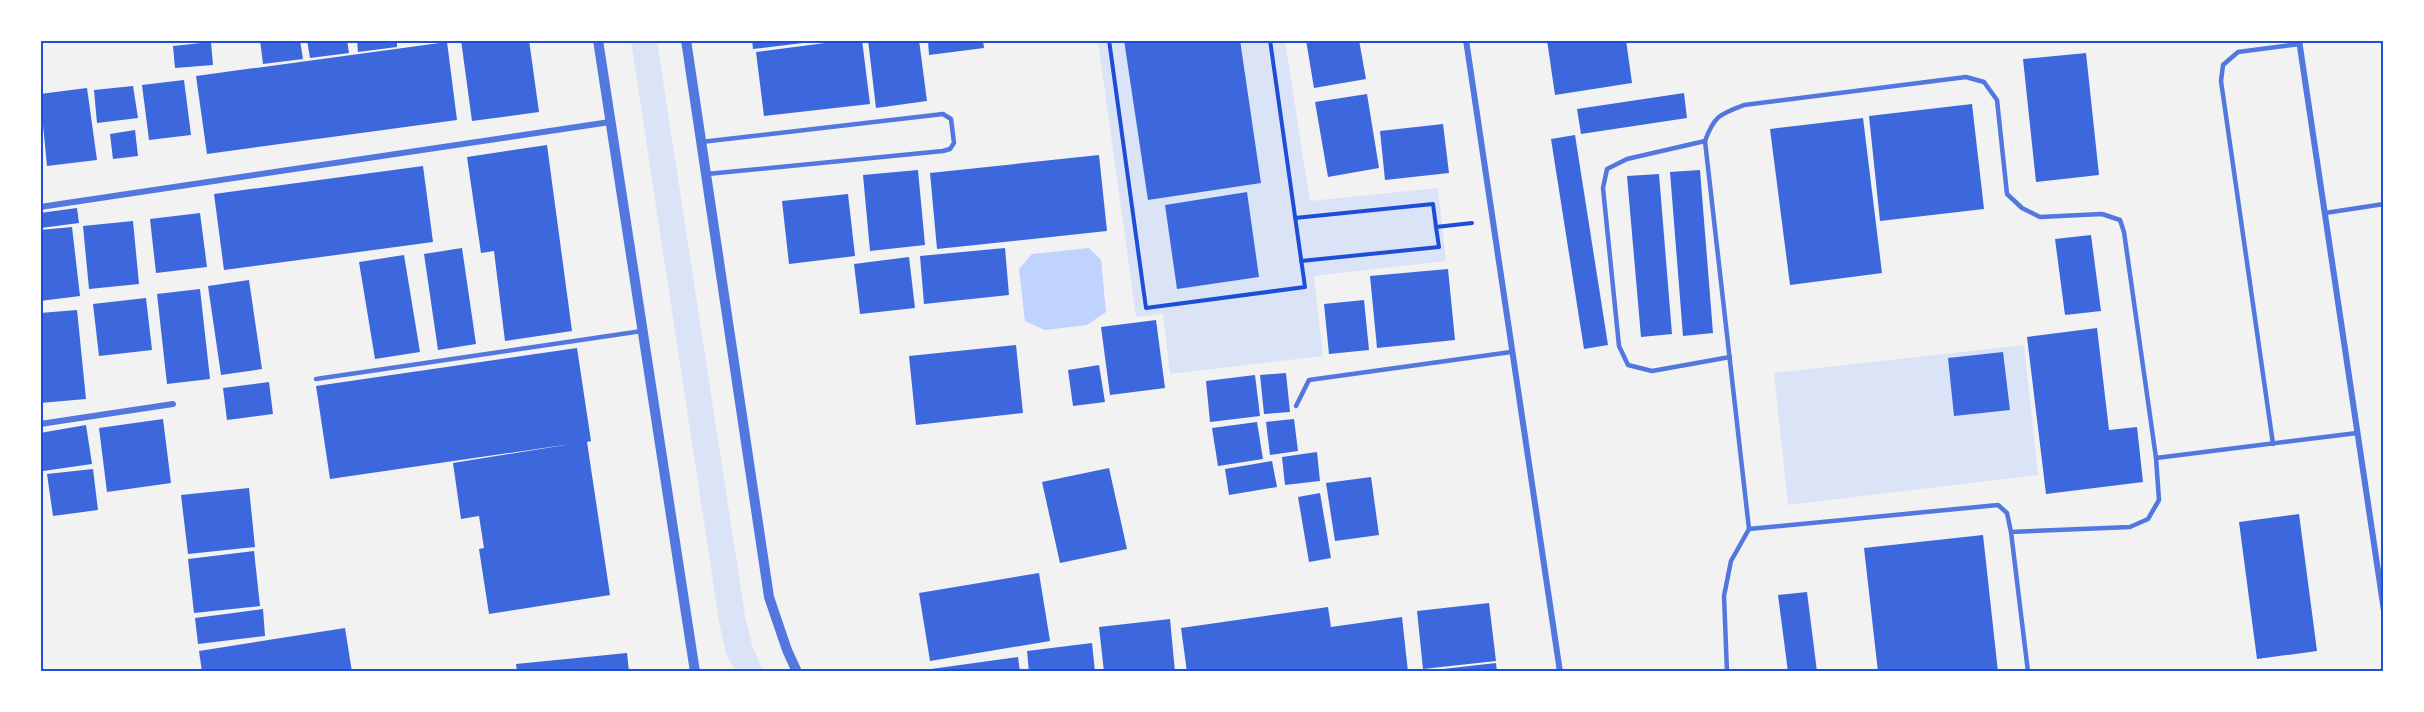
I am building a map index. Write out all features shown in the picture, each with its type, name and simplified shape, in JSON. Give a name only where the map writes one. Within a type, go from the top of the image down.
[{"type":"street","points":[[598,40],[695,672]]},
{"type":"street","points":[[686,40],[769,597],[797,672]]},
{"type":"street","points":[[1466,40],[1560,672]]},
{"type":"street","points":[[2299,42],[2384,611]]},
{"type":"street","points":[[40,207],[610,122]]},
{"type":"street","points":[[40,424],[173,404]]},
{"type":"lane","points":[[2273,444],[2221,81],[2223,65],[2238,52],[2299,42]]},
{"type":"lane","points":[[1727,672],[1725,596],[1731,561],[1749,529],[1705,141],[1711,124],[1719,115],[1744,105],[1966,77],[1984,82],[1997,100],[2007,194],[2022,208],[2040,217],[2102,214],[2120,220],[2124,232],[2156,458],[2159,500],[2148,519],[2130,527],[2011,532]]},
{"type":"lane","points":[[701,142],[943,114],[951,119],[954,143],[950,149],[943,152],[705,174]]},
{"type":"lane","points":[[1705,141],[1627,159],[1607,169],[1603,188],[1619,346],[1628,365],[1652,371],[1730,357]]},
{"type":"lane","points":[[2325,213],[2384,204]]},
{"type":"lane","points":[[316,379],[642,331]]},
{"type":"lane","points":[[1296,406],[1309,380],[1511,352]]},
{"type":"lane","points":[[2156,458],[2357,433]]},
{"type":"lane","points":[[1749,529],[1998,505],[2007,513],[2011,532],[2028,672]]},
{"type":"path","points":[[1109,40],[1146,308],[1305,286],[1270,40]]},
{"type":"path","points":[[1295,218],[1433,204],[1439,247],[1301,261]]},
{"type":"path","points":[[1436,227],[1493,221]]},
{"type":"shaded area","points":[[631,41],[657,41],[745,616],[752,645],[763,671],[735,671],[726,654],[719,621]]},
{"type":"shaded area","points":[[1098,41],[1285,41],[1310,201],[1438,188],[1446,261],[1314,276],[1323,356],[1170,374],[1163,314],[1136,317]]},
{"type":"shaded area","points":[[2024,345],[2038,475],[1788,505],[1774,373]]},
{"type":"water","points":[[1089,248],[1101,260],[1106,312],[1087,325],[1045,330],[1025,321],[1019,269],[1032,254]]},
{"type":"building","points":[[260,40],[300,40],[303,59],[263,64]]},
{"type":"building","points":[[307,40],[347,40],[349,53],[310,58]]},
{"type":"building","points":[[357,40],[397,40],[397,47],[358,52]]},
{"type":"building","points":[[461,40],[529,40],[539,112],[472,121]]},
{"type":"building","points":[[752,40],[811,40],[811,42],[753,49]]},
{"type":"building","points":[[862,40],[870,104],[764,116],[756,52]]},
{"type":"building","points":[[868,40],[919,40],[927,101],[876,108]]},
{"type":"building","points":[[928,40],[983,40],[984,48],[929,55]]},
{"type":"building","points":[[1124,40],[1240,40],[1261,183],[1148,200]]},
{"type":"building","points":[[1306,40],[1359,40],[1366,79],[1314,88]]},
{"type":"building","points":[[1547,40],[1626,40],[1632,83],[1555,95]]},
{"type":"building","points":[[211,42],[213,65],[175,68],[173,46]]},
{"type":"building","points":[[447,42],[457,120],[207,154],[196,76]]},
{"type":"building","points":[[2086,53],[2099,175],[2036,182],[2023,59]]},
{"type":"building","points":[[184,80],[191,135],[149,140],[142,85]]},
{"type":"building","points":[[133,86],[138,118],[97,123],[94,90]]},
{"type":"building","points":[[87,88],[97,160],[47,166],[40,94]]},
{"type":"building","points":[[1684,93],[1687,118],[1581,134],[1577,109]]},
{"type":"building","points":[[1367,94],[1379,168],[1328,177],[1315,102]]},
{"type":"building","points":[[1972,104],[1984,209],[1880,221],[1869,116]]},
{"type":"building","points":[[1863,118],[1882,273],[1790,285],[1770,129]]},
{"type":"building","points":[[1443,124],[1449,173],[1385,180],[1380,131]]},
{"type":"building","points":[[135,130],[138,156],[113,159],[110,134]]},
{"type":"building","points":[[1575,135],[1608,345],[1584,349],[1551,139]]},
{"type":"building","points":[[547,145],[572,331],[505,341],[494,251],[481,253],[467,157]]},
{"type":"building","points":[[1099,155],[1107,231],[937,249],[930,173]]},
{"type":"building","points":[[423,166],[433,242],[224,270],[214,194]]},
{"type":"building","points":[[918,170],[925,245],[870,251],[863,175]]},
{"type":"building","points":[[1700,170],[1713,333],[1683,336],[1670,172]]},
{"type":"building","points":[[1659,174],[1672,334],[1641,337],[1627,176]]},
{"type":"building","points":[[1247,192],[1259,277],[1177,289],[1165,205]]},
{"type":"building","points":[[848,194],[855,256],[789,264],[782,201]]},
{"type":"building","points":[[77,208],[79,223],[41,228],[40,213]]},
{"type":"building","points":[[200,213],[207,267],[156,273],[150,219]]},
{"type":"building","points":[[133,221],[139,284],[89,289],[83,226]]},
{"type":"building","points":[[72,227],[80,296],[40,301],[40,230]]},
{"type":"building","points":[[2091,235],[2101,311],[2065,315],[2055,239]]},
{"type":"building","points":[[462,248],[476,344],[438,350],[424,254]]},
{"type":"building","points":[[1005,248],[1009,295],[924,304],[920,256]]},
{"type":"building","points":[[404,255],[420,352],[375,359],[359,262]]},
{"type":"building","points":[[909,257],[915,308],[860,314],[854,264]]},
{"type":"building","points":[[1448,269],[1455,340],[1377,348],[1370,276]]},
{"type":"building","points":[[249,280],[262,369],[221,375],[208,286]]},
{"type":"building","points":[[200,289],[210,379],[167,384],[157,294]]},
{"type":"building","points":[[146,298],[152,350],[99,356],[93,304]]},
{"type":"building","points":[[1364,300],[1369,350],[1329,354],[1324,304]]},
{"type":"building","points":[[77,310],[86,399],[40,403],[40,313]]},
{"type":"building","points":[[1156,320],[1165,388],[1110,395],[1101,327]]},
{"type":"building","points":[[2097,328],[2109,430],[2137,427],[2143,482],[2046,494],[2027,337]]},
{"type":"building","points":[[1016,345],[1023,413],[916,425],[909,356]]},
{"type":"building","points":[[577,348],[591,441],[587,442],[610,595],[489,614],[479,549],[484,548],[479,516],[461,519],[453,463],[571,444],[330,479],[316,386]]},
{"type":"building","points":[[2003,352],[2010,410],[1954,416],[1948,358]]},
{"type":"building","points":[[1099,365],[1105,402],[1073,406],[1068,370]]},
{"type":"building","points":[[1286,373],[1290,412],[1264,414],[1260,375]]},
{"type":"building","points":[[1255,375],[1260,416],[1210,422],[1206,381]]},
{"type":"building","points":[[269,382],[273,414],[227,420],[223,388]]},
{"type":"building","points":[[163,419],[171,483],[107,492],[99,428]]},
{"type":"building","points":[[1294,419],[1298,451],[1270,455],[1266,422]]},
{"type":"building","points":[[1257,422],[1263,459],[1218,466],[1212,428]]},
{"type":"building","points":[[86,425],[92,464],[43,471],[40,433]]},
{"type":"building","points":[[1317,452],[1320,481],[1285,485],[1282,457]]},
{"type":"building","points":[[1272,461],[1277,487],[1229,495],[1225,469]]},
{"type":"building","points":[[1109,468],[1127,549],[1060,563],[1042,482]]},
{"type":"building","points":[[93,469],[98,510],[53,516],[47,474]]},
{"type":"building","points":[[1371,477],[1379,535],[1335,541],[1326,483]]},
{"type":"building","points":[[249,488],[255,547],[188,554],[181,495]]},
{"type":"building","points":[[1320,493],[1331,558],[1309,562],[1298,497]]},
{"type":"building","points":[[2299,514],[2317,651],[2257,659],[2239,522]]},
{"type":"building","points":[[1983,535],[1998,672],[1878,672],[1864,548]]},
{"type":"building","points":[[254,551],[260,606],[194,613],[188,559]]},
{"type":"building","points":[[1039,573],[1050,641],[930,661],[919,593]]},
{"type":"building","points":[[1807,592],[1817,672],[1788,672],[1778,595]]},
{"type":"building","points":[[1489,603],[1496,661],[1423,669],[1417,611]]},
{"type":"building","points":[[1328,607],[1331,627],[1402,617],[1408,672],[1187,672],[1181,628]]},
{"type":"building","points":[[263,609],[265,636],[198,644],[195,618]]},
{"type":"building","points":[[1170,619],[1175,672],[1104,672],[1099,627]]},
{"type":"building","points":[[345,628],[352,672],[202,672],[199,651]]},
{"type":"building","points":[[1092,643],[1095,672],[1029,672],[1027,651]]},
{"type":"building","points":[[627,653],[629,672],[517,672],[516,664]]},
{"type":"building","points":[[1018,657],[1020,672],[931,672],[931,669]]},
{"type":"building","points":[[1496,663],[1497,672],[1434,672],[1434,670]]}]
